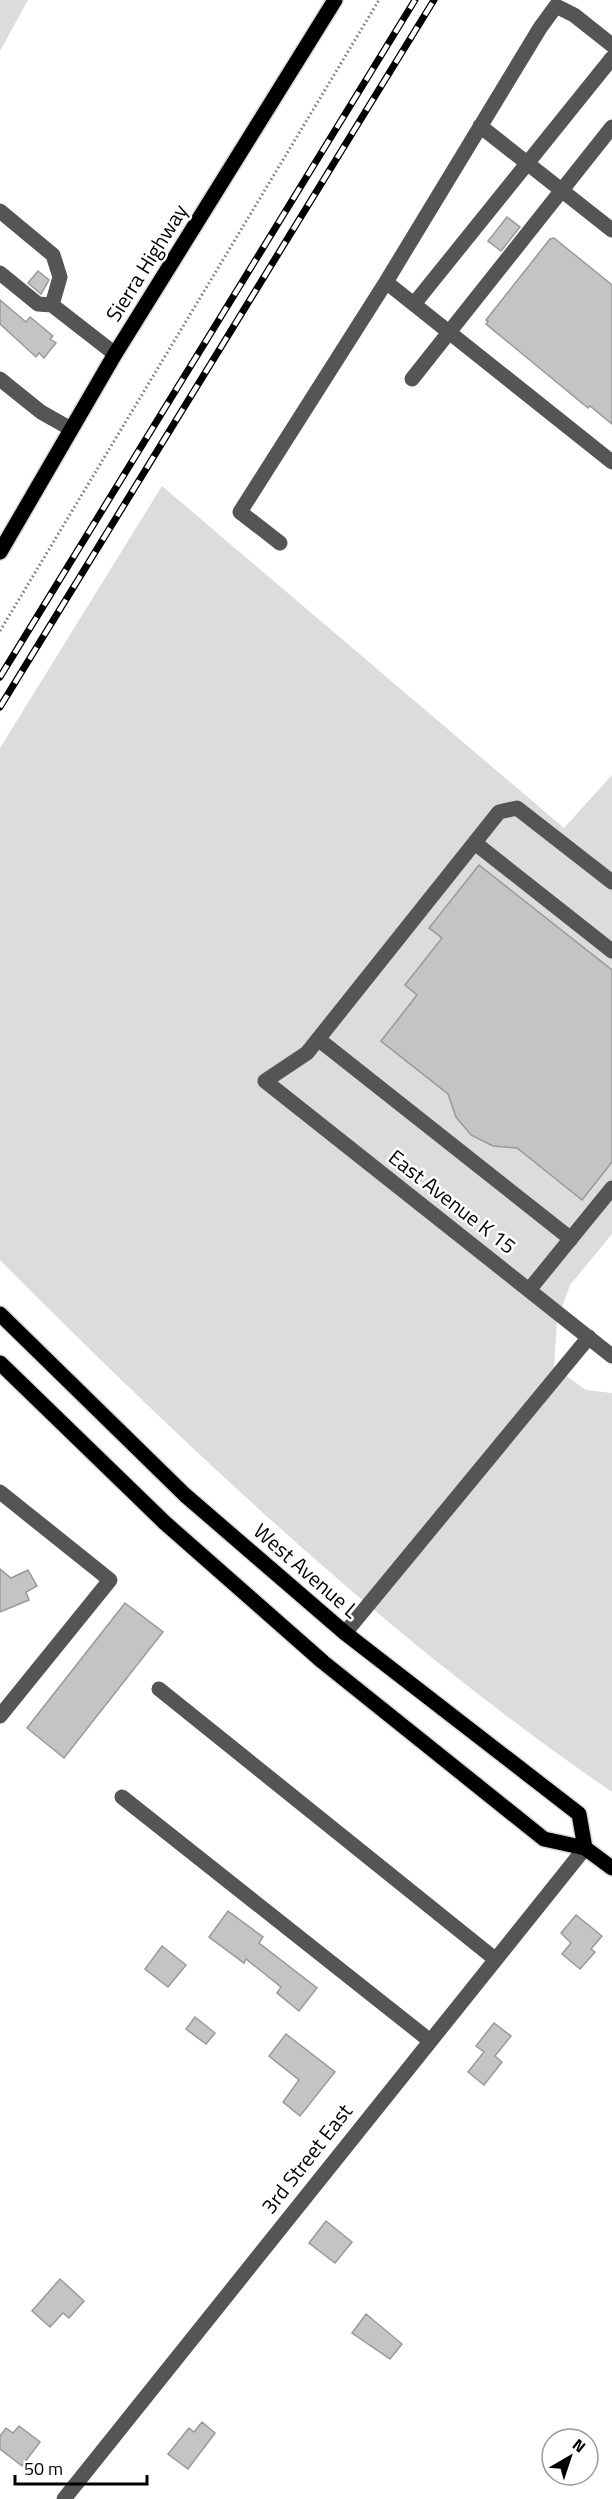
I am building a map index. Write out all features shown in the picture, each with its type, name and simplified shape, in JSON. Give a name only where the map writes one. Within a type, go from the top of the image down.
[{"type":"main road","name":"Sierra Highway","points":[[2,544],[115,354],[335,0]]},
{"type":"main road","name":"West Avenue L","points":[[0,1314],[185,1495],[345,1633],[579,1814],[585,1848]]},
{"type":"main road","points":[[0,1363],[164,1521],[323,1662],[544,1839],[585,1848],[612,1868]]},
{"type":"street","points":[[280,543],[240,512],[386,282],[480,126],[558,3],[612,45]]},
{"type":"street","points":[[414,304],[612,58]]},
{"type":"street","points":[[480,126],[612,230]]},
{"type":"street","points":[[412,378],[612,127]]},
{"type":"street","points":[[0,211],[53,255],[60,277],[52,305]]},
{"type":"street","points":[[0,273],[38,304],[52,305],[115,354]]},
{"type":"street","points":[[386,282],[612,462]]},
{"type":"street","points":[[0,379],[41,412],[71,429]]},
{"type":"street","points":[[571,1239],[318,1039],[499,812],[517,808],[612,882]]},
{"type":"street","points":[[475,843],[612,951]]},
{"type":"street","name":"East Avenue K 15","points":[[318,1039],[307,1053],[265,1081],[612,1356]]},
{"type":"street","points":[[529,1290],[612,1188]]},
{"type":"street","points":[[345,1633],[588,1337]]},
{"type":"street","points":[[0,1492],[110,1580],[0,1716]]},
{"type":"street","points":[[159,1689],[495,1959]]},
{"type":"street","points":[[122,1797],[429,2040]]},
{"type":"street","name":"3rd Street East","points":[[64,2499],[429,2040],[585,1848]]},
{"type":"path","points":[[0,631],[379,0]]},
{"type":"shaded area","points":[[0,0],[28,0],[0,51]]},
{"type":"shaded area","points":[[162,486],[564,828],[612,775],[612,1234],[570,1285],[557,1321],[554,1367],[586,1390],[612,1393],[612,1792],[530,1734],[450,1672],[294,1541],[144,1402],[0,1260],[0,748]]},
{"type":"building","points":[[507,217],[520,227],[501,251],[488,241]]},
{"type":"building","points":[[554,238],[612,285],[612,424],[590,406],[588,408],[486,324],[488,321],[486,320],[550,239]]},
{"type":"building","points":[[38,271],[49,280],[41,294],[28,283]]},
{"type":"building","points":[[0,300],[26,322],[30,317],[53,336],[50,339],[56,343],[44,358],[39,353],[36,357],[0,324]]},
{"type":"building","points":[[479,865],[612,970],[612,1162],[582,1200],[517,1148],[493,1146],[471,1135],[456,1117],[448,1094],[381,1041],[417,995],[405,985],[442,938],[429,928]]},
{"type":"building","points":[[0,1569],[11,1578],[28,1570],[37,1586],[26,1592],[29,1600],[0,1612]]},
{"type":"building","points":[[125,1603],[163,1632],[64,1758],[27,1728]]},
{"type":"building","points":[[228,1911],[263,1937],[259,1943],[317,1988],[299,2011],[277,1993],[281,1987],[246,1959],[244,1963],[209,1937]]},
{"type":"building","points":[[576,1915],[602,1936],[591,1949],[595,1952],[580,1969],[562,1954],[571,1943],[561,1933]]},
{"type":"building","points":[[162,1946],[186,1965],[168,1987],[145,1969]]},
{"type":"building","points":[[195,2017],[215,2033],[206,2044],[186,2029]]},
{"type":"building","points":[[494,2023],[511,2036],[495,2056],[502,2062],[484,2085],[468,2072],[484,2052],[476,2046]]},
{"type":"building","points":[[286,2034],[335,2072],[300,2116],[283,2102],[299,2080],[269,2056]]},
{"type":"building","points":[[326,2221],[352,2242],[335,2263],[309,2243]]},
{"type":"building","points":[[60,2279],[84,2301],[69,2318],[63,2313],[50,2327],[32,2311]]},
{"type":"building","points":[[366,2314],[402,2344],[390,2359],[352,2333]]},
{"type":"building","points":[[202,2422],[215,2433],[188,2469],[168,2454],[189,2428],[194,2432]]},
{"type":"building","points":[[19,2426],[40,2442],[22,2466],[0,2449],[0,2436],[6,2428],[13,2433]]},
{"type":"railway","points":[[0,677],[415,0]]},
{"type":"railway","points":[[0,707],[434,0]]}]
